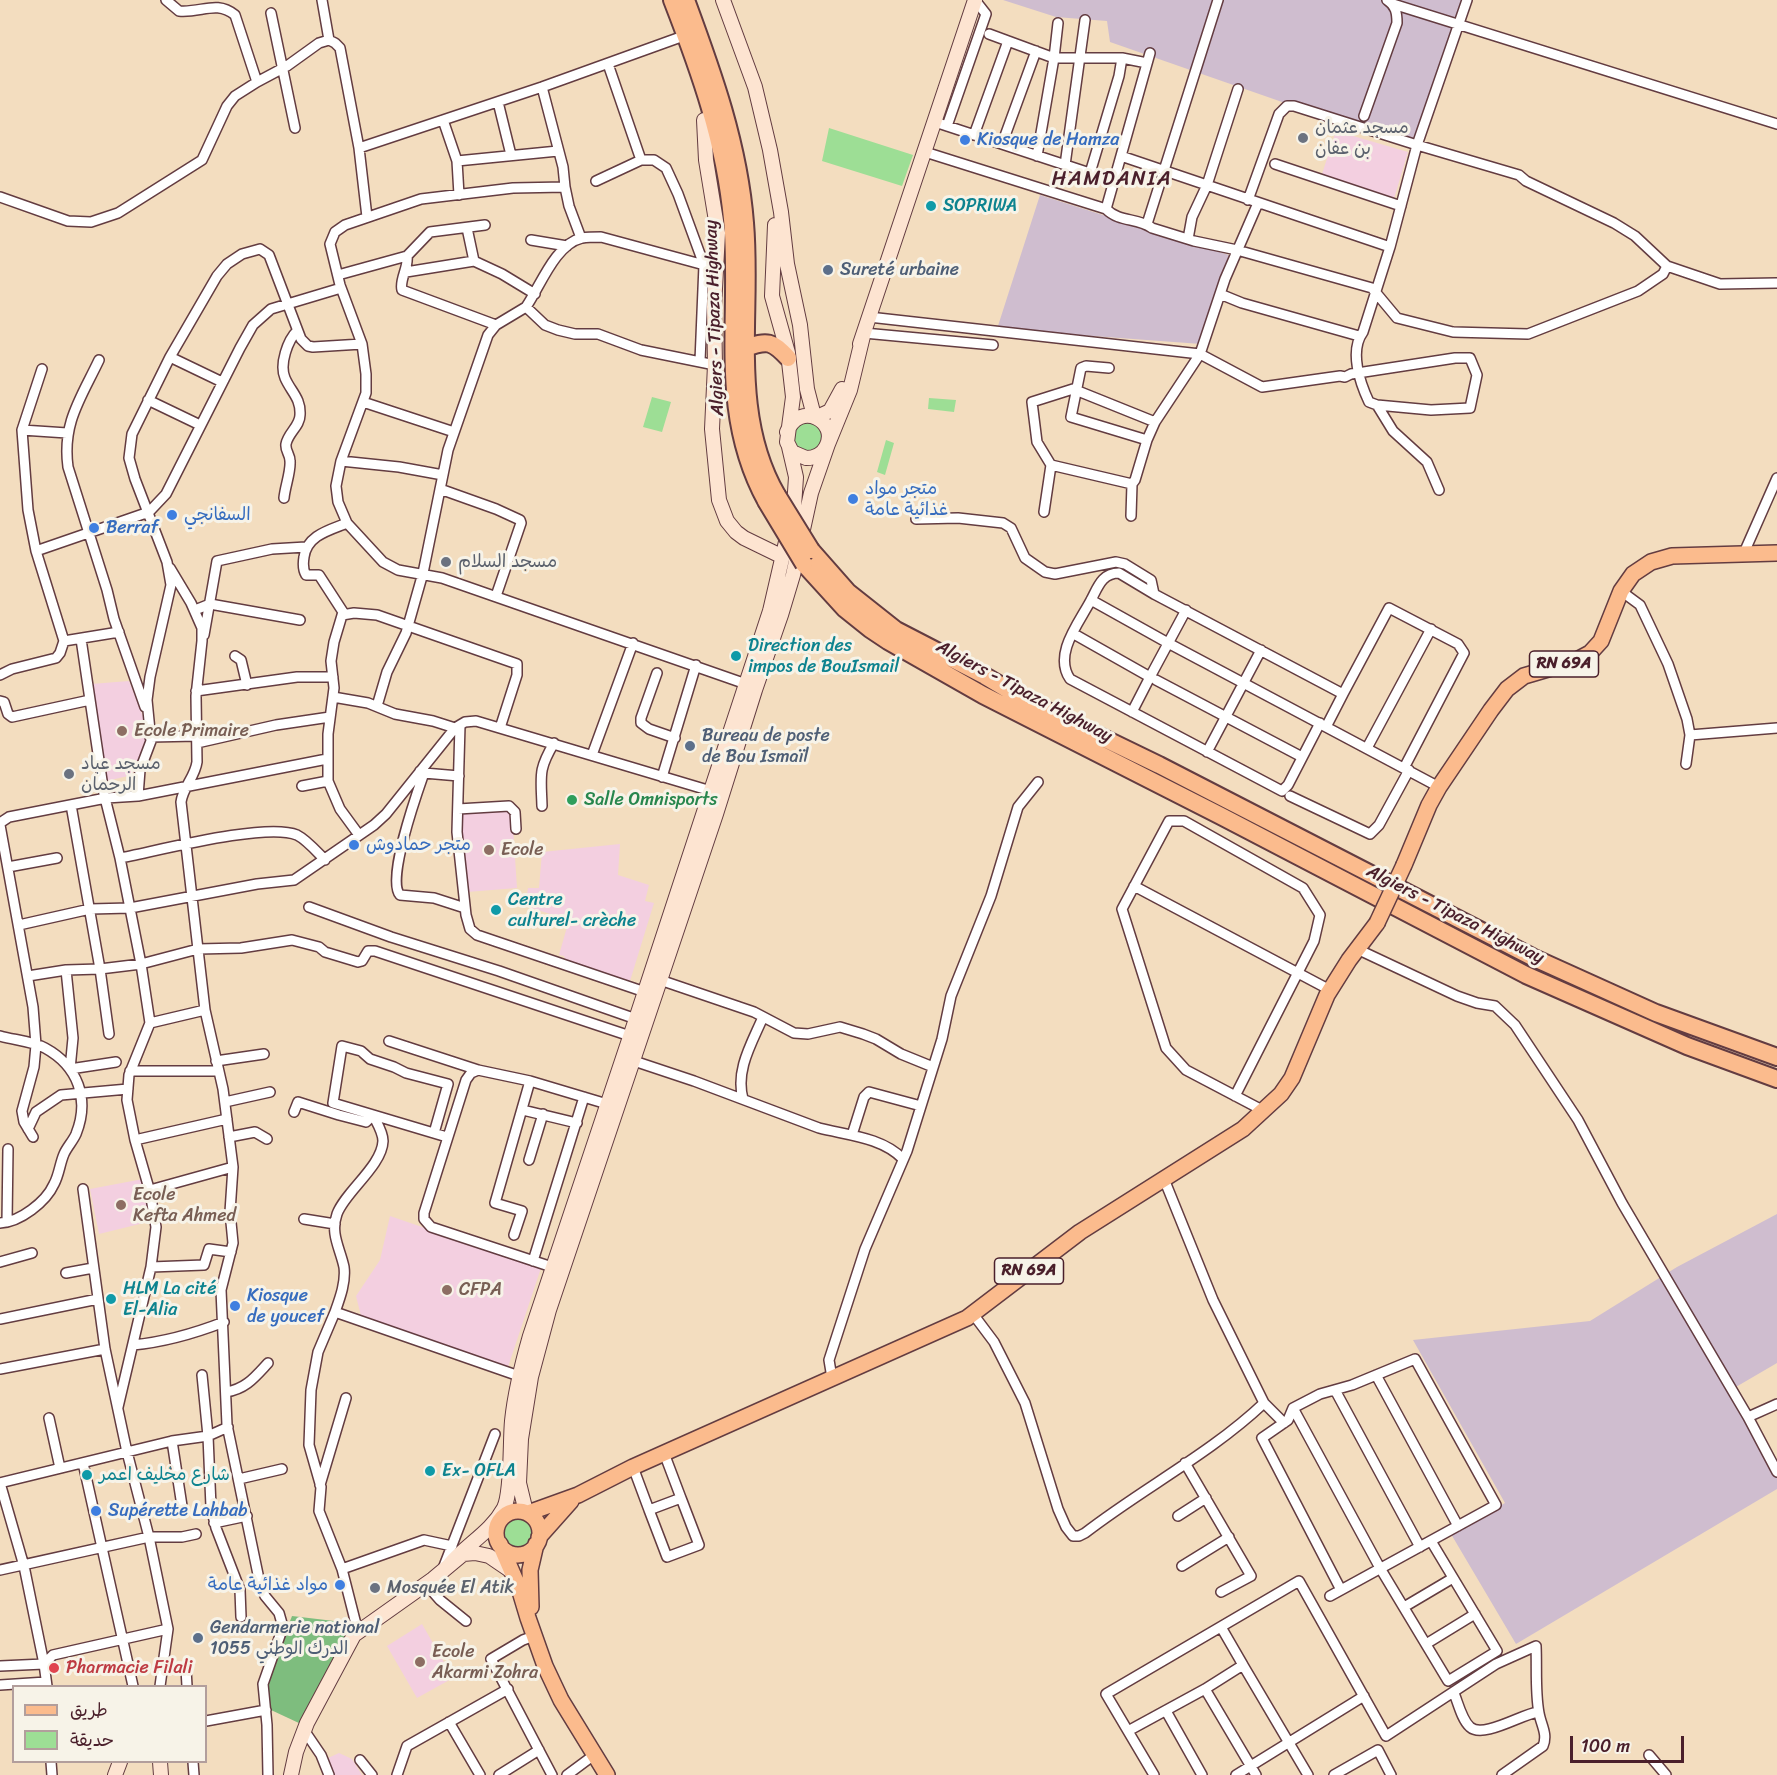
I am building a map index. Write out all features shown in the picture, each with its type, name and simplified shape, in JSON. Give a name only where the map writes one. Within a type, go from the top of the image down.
[{"type":"highway","points":[[663,0],[678,38],[728,190]]},
{"type":"highway","name":"Algiers - Tipaza Highway","points":[[672,0],[700,72],[722,149],[728,190],[734,267],[734,395],[744,448],[758,486],[772,498],[808,557],[845,609],[888,641],[983,695],[1526,975],[1687,1046],[1777,1079]]},
{"type":"highway","name":"Algiers - Tipaza Highway","points":[[686,0],[717,87],[736,157],[746,225],[747,386],[756,441],[772,498]]},
{"type":"highway","points":[[695,0],[721,65],[742,138],[752,231],[746,262]]},
{"type":"highway","points":[[745,348],[768,342],[776,346],[788,358]]},
{"type":"highway","name":"Algiers - Tipaza Highway","points":[[808,557],[896,630],[985,676],[1029,702],[1159,765],[1532,957],[1656,1013],[1777,1057]]},
{"type":"main road","points":[[723,0],[754,87],[776,184],[787,264],[800,326],[807,388],[815,417],[827,429],[828,444],[822,453],[812,458],[796,455],[789,447]]},
{"type":"main road","points":[[527,1513],[519,1487],[519,1461],[537,1350],[781,615],[812,493],[828,444],[850,390],[869,317],[925,152],[941,124],[966,51],[965,29],[975,0]]},
{"type":"main road","points":[[704,120],[706,160],[718,233],[710,267],[714,307],[715,365],[712,429],[717,486],[723,512],[732,528],[744,538],[783,557]]},
{"type":"main road","points":[[607,1775],[561,1700],[534,1635],[519,1588],[500,1552],[496,1533],[506,1503],[519,1376],[530,1336],[747,684],[770,611],[783,557],[795,493],[794,466],[787,432],[793,397],[788,358],[774,311],[771,289],[776,184]]},
{"type":"main road","points":[[787,432],[791,423],[799,417],[815,417],[830,411],[864,334]]},
{"type":"main road","name":"RN 69A","points":[[527,1513],[578,1496],[633,1467],[932,1335],[973,1314],[1080,1232],[1243,1129],[1281,1094],[1292,1078],[1330,990],[1377,923],[1429,805],[1507,689],[1524,676],[1590,653],[1601,641],[1621,591],[1633,574],[1651,562],[1672,556],[1775,557]]},
{"type":"main road","name":"RN 69A","points":[[538,1540],[565,1506],[578,1496]]},
{"type":"main road","points":[[486,1531],[506,1503]]},
{"type":"main road","points":[[446,1568],[509,1513],[514,1511],[527,1513],[536,1520],[538,1525],[538,1540],[532,1556],[529,1586],[534,1635]]},
{"type":"main road","points":[[291,1775],[304,1730],[349,1642],[358,1632],[466,1554],[500,1552],[522,1554],[528,1552],[538,1540]]},
{"type":"street","points":[[166,0],[179,11],[221,5],[231,11],[235,15],[257,82]]},
{"type":"street","points":[[322,0],[329,40],[339,48],[359,148],[367,217]]},
{"type":"street","points":[[966,51],[984,34],[986,14],[975,0]]},
{"type":"street","points":[[1147,224],[1218,0]]},
{"type":"street","points":[[869,317],[1200,354],[1262,387],[1345,377],[1358,373],[1455,358],[1470,358],[1477,375],[1470,408],[1431,410],[1377,405],[1369,402],[1358,373],[1356,366],[1359,336],[1376,293],[1390,247],[1417,145],[1467,0]]},
{"type":"street","points":[[1390,2],[1777,124]]},
{"type":"street","points":[[1364,116],[1397,23],[1397,15],[1390,2]]},
{"type":"street","points":[[271,14],[295,128]]},
{"type":"street","points":[[1065,165],[1085,20]]},
{"type":"street","points":[[1037,156],[1058,23]]},
{"type":"street","points":[[965,29],[1008,41],[1054,58],[1148,58],[1106,209]]},
{"type":"street","points":[[359,148],[542,87],[678,38]]},
{"type":"street","points":[[0,197],[68,221],[91,222],[118,213],[202,160],[226,106],[236,96],[282,69],[319,43],[329,40]]},
{"type":"street","points":[[974,135],[1008,41]]},
{"type":"street","points":[[1002,144],[1036,51]]},
{"type":"street","points":[[1090,173],[1119,76],[1122,58]]},
{"type":"street","points":[[608,64],[641,160]]},
{"type":"street","points":[[542,87],[569,206],[580,238]]},
{"type":"street","points":[[1188,239],[1192,217],[1207,185],[1238,89]]},
{"type":"street","points":[[498,102],[511,155]]},
{"type":"street","points":[[1248,200],[1280,114],[1287,106],[1294,106],[1519,175],[1526,181],[1614,223],[1635,236],[1667,266],[1720,284],[1777,284]]},
{"type":"street","points":[[443,120],[457,161],[459,195]]},
{"type":"street","points":[[941,124],[1114,181]]},
{"type":"street","points":[[457,161],[558,151]]},
{"type":"street","points":[[925,152],[1106,209],[1113,216],[1147,224],[1152,228],[1188,239],[1238,250],[1372,288],[1397,318],[1453,332],[1528,334],[1638,291],[1663,274],[1667,266]]},
{"type":"street","points":[[1121,156],[1390,247]]},
{"type":"street","points":[[596,181],[641,160],[654,160],[666,168],[710,267],[700,361]]},
{"type":"street","points":[[1275,164],[1401,206]]},
{"type":"street","points":[[565,187],[513,188],[421,199],[345,225],[332,237],[330,244],[341,288],[362,344],[367,382],[363,402],[341,461],[336,494],[347,523],[383,562],[398,570],[442,578],[696,664],[747,684]]},
{"type":"street","points":[[1131,516],[1132,484],[1136,480],[1147,440],[1155,422],[1200,354],[1220,294],[1258,203]]},
{"type":"street","points":[[338,275],[407,256],[430,232],[485,225]]},
{"type":"street","points":[[467,228],[474,261]]},
{"type":"street","points":[[377,706],[387,672],[408,626],[423,573],[454,432],[488,335],[496,326],[526,307],[553,261],[567,246],[580,238],[601,237],[710,267]]},
{"type":"street","points":[[531,240],[567,246]]},
{"type":"street","points":[[138,796],[140,770],[149,749],[150,677],[171,585],[167,562],[129,458],[132,434],[148,400],[217,276],[242,254],[260,249],[269,255],[300,339],[308,346],[362,344]]},
{"type":"street","points":[[407,256],[406,272],[401,288],[406,293],[496,326]]},
{"type":"street","points":[[406,272],[474,261],[502,274],[535,294]]},
{"type":"street","points":[[36,551],[149,512],[166,494],[253,325],[271,309],[341,288]]},
{"type":"street","points":[[1220,294],[1242,303],[1359,336]]},
{"type":"street","points":[[526,307],[545,325],[558,330],[575,334],[598,334],[641,350],[715,365]]},
{"type":"street","points":[[284,498],[291,462],[286,449],[287,440],[300,419],[301,407],[298,396],[285,377],[284,371],[287,345],[297,331]]},
{"type":"street","points":[[864,334],[993,345]]},
{"type":"street","points":[[170,357],[222,382]]},
{"type":"street","points":[[99,360],[74,413],[65,448],[68,467],[88,534],[148,714]]},
{"type":"street","points":[[1109,368],[1086,366],[1081,368],[1071,417],[1147,440]]},
{"type":"street","points":[[0,675],[12,669],[56,658],[64,641],[36,551],[24,483],[22,430],[42,369]]},
{"type":"street","points":[[1044,512],[1051,465],[1037,442],[1032,402],[1073,389],[1155,422]]},
{"type":"street","points":[[148,400],[200,425]]},
{"type":"street","points":[[363,402],[454,432]]},
{"type":"street","points":[[1377,405],[1393,431],[1427,462],[1439,490]]},
{"type":"street","points":[[22,430],[67,433]]},
{"type":"street","points":[[341,461],[399,467],[443,476]]},
{"type":"street","points":[[1051,465],[1132,484]]},
{"type":"street","points":[[1743,555],[1777,477]]},
{"type":"street","points":[[440,489],[496,508],[520,520],[521,523],[496,596]]},
{"type":"street","points":[[916,519],[958,518],[1003,523],[1011,528],[1026,558],[1048,574],[1116,562],[1125,564],[1150,580],[1154,586],[1154,594]]},
{"type":"street","points":[[347,523],[320,534],[306,547],[303,565],[304,573],[319,574],[342,609],[331,661],[333,697],[327,759],[328,781],[340,809],[359,835]]},
{"type":"street","points":[[268,1775],[264,1682],[283,1627],[279,1613],[272,1606],[260,1584],[228,1427],[221,1283],[233,1243],[230,1212],[233,1167],[225,1102],[205,1010],[181,802],[196,771],[196,691],[217,561],[272,549],[306,547]]},
{"type":"street","points":[[167,562],[195,610],[202,628],[202,646]]},
{"type":"street","points":[[1290,796],[1370,834],[1379,825],[1464,653],[1458,644],[1389,608],[1343,694],[1282,791],[1070,679],[1064,671],[1063,659],[1066,646],[1103,578],[1119,573],[1154,594],[1343,694]]},
{"type":"street","points":[[1621,591],[1640,605],[1668,664],[1687,719],[1690,735],[1686,764]]},
{"type":"street","points":[[1092,600],[1439,787]]},
{"type":"street","points":[[195,610],[210,604],[300,620]]},
{"type":"street","points":[[1132,712],[1153,679],[1168,643],[1186,610]]},
{"type":"street","points":[[342,615],[354,613],[377,615],[517,664],[517,675],[500,728]]},
{"type":"street","points":[[1367,748],[1431,629]]},
{"type":"street","points":[[64,641],[119,632]]},
{"type":"street","points":[[1074,634],[1153,679],[1302,757]]},
{"type":"street","points":[[81,639],[104,794],[120,858],[150,1023],[130,1071],[127,1100],[135,1140],[150,1190],[156,1227],[151,1267],[118,1407]]},
{"type":"street","points":[[592,755],[633,643]]},
{"type":"street","points":[[1207,752],[1261,650]]},
{"type":"street","points":[[235,656],[241,660],[247,685]]},
{"type":"street","points":[[662,777],[696,664]]},
{"type":"street","points":[[657,674],[640,718],[641,723],[649,729],[675,738]]},
{"type":"street","points":[[196,691],[297,677],[333,678]]},
{"type":"street","points":[[333,697],[377,706],[394,714],[457,727]]},
{"type":"street","points":[[1,698],[8,714],[12,717],[90,700]]},
{"type":"street","points":[[150,737],[197,740],[330,717]]},
{"type":"street","points":[[19,925],[90,909],[130,908],[257,884],[294,880],[325,860],[386,814],[457,727],[465,722],[476,721],[555,743],[711,791]]},
{"type":"street","points":[[457,727],[459,776],[457,832],[465,908],[470,929],[477,935],[645,992]]},
{"type":"street","points":[[1690,735],[1777,728]]},
{"type":"street","points":[[542,806],[541,769],[555,743]]},
{"type":"street","points":[[128,1089],[61,1095],[36,1112],[30,1133],[24,1122],[22,1111],[34,1066],[36,1045],[33,1007],[0,824],[9,817],[106,798],[138,796],[327,759]]},
{"type":"street","points":[[422,772],[459,776]]},
{"type":"street","points":[[422,772],[406,829],[397,873],[397,891],[403,896],[434,898],[465,908]]},
{"type":"street","points":[[302,786],[328,781]]},
{"type":"street","points":[[832,1378],[829,1360],[865,1249],[903,1159],[921,1106],[951,996],[991,896],[1018,807],[1038,782]]},
{"type":"street","points":[[71,805],[109,1034]]},
{"type":"street","points":[[458,809],[509,806],[515,812],[516,829]]},
{"type":"street","points":[[1235,1096],[1314,941],[1320,915],[1303,888],[1184,821],[1169,821],[1122,909],[1166,1048],[1186,1071],[1264,1111]]},
{"type":"street","points":[[120,858],[226,837],[280,832],[298,836],[325,860]]},
{"type":"street","points":[[8,867],[57,858]]},
{"type":"street","points":[[1134,886],[1330,990]]},
{"type":"street","points":[[309,908],[636,1019]]},
{"type":"street","points":[[28,976],[66,970],[141,964],[198,949],[241,948],[292,940],[319,947],[325,952],[358,962],[362,961],[368,951],[375,951],[630,1036]]},
{"type":"street","points":[[1357,949],[1457,996],[1495,1006],[1515,1025],[1578,1120],[1622,1203],[1748,1417],[1777,1472]]},
{"type":"street","points":[[66,970],[73,1038],[70,1047],[70,1069]]},
{"type":"street","points":[[660,980],[763,1017],[795,1033],[808,1034],[840,1027],[863,1034],[901,1054],[933,1067]]},
{"type":"street","points":[[150,1023],[205,1010]]},
{"type":"street","points":[[743,1099],[740,1084],[741,1069],[763,1017]]},
{"type":"street","points":[[0,1036],[43,1047],[58,1057],[70,1069],[82,1094],[82,1112],[76,1134],[64,1153],[54,1186],[35,1207],[4,1223],[8,1149]]},
{"type":"street","points":[[389,1041],[478,1070],[530,1081],[607,1104]]},
{"type":"street","points":[[434,1133],[448,1084],[406,1073],[370,1059],[361,1051],[342,1046],[333,1103],[447,1137]]},
{"type":"street","points":[[130,1071],[217,1066],[264,1054]]},
{"type":"street","points":[[634,1061],[819,1128],[852,1135],[887,1147],[903,1159]]},
{"type":"street","points":[[70,1069],[116,1062]]},
{"type":"street","points":[[478,1070],[471,1073],[466,1080],[424,1214],[428,1224],[552,1267]]},
{"type":"street","points":[[514,1235],[522,1211],[495,1203],[530,1081]]},
{"type":"street","points":[[225,1102],[270,1092]]},
{"type":"street","points":[[852,1135],[864,1097],[869,1092],[921,1106]]},
{"type":"street","points":[[533,1261],[578,1123],[584,1097]]},
{"type":"street","points":[[294,1112],[298,1102],[366,1122],[373,1115]]},
{"type":"street","points":[[523,1110],[578,1123]]},
{"type":"street","points":[[529,1160],[543,1114]]},
{"type":"street","points":[[320,1485],[309,1445],[311,1390],[318,1352],[335,1312],[344,1275],[334,1235],[335,1224],[342,1205],[359,1185],[380,1151],[383,1140],[381,1130],[373,1115]]},
{"type":"street","points":[[135,1140],[227,1119]]},
{"type":"street","points":[[229,1137],[255,1132],[267,1139]]},
{"type":"street","points":[[150,1190],[233,1167]]},
{"type":"street","points":[[1164,1179],[1213,1300],[1264,1403],[1284,1423]]},
{"type":"street","points":[[83,1189],[105,1349],[168,1629],[160,1685]]},
{"type":"street","points":[[304,1219],[335,1224]]},
{"type":"street","points":[[151,1267],[204,1265],[209,1249],[231,1252]]},
{"type":"street","points":[[0,1262],[32,1253]]},
{"type":"street","points":[[66,1274],[93,1268]]},
{"type":"street","points":[[0,1319],[98,1299]]},
{"type":"street","points":[[335,1312],[519,1376]]},
{"type":"street","points":[[973,1314],[994,1342],[1024,1403],[1058,1509],[1073,1536],[1085,1533],[1230,1431],[1264,1403]]},
{"type":"street","points":[[133,1345],[195,1334],[224,1322]]},
{"type":"street","points":[[0,1369],[105,1349]]},
{"type":"street","points":[[1330,1596],[1420,1547],[1431,1540],[1496,1505],[1415,1359],[1352,1385],[1320,1394],[1293,1408],[1288,1420],[1262,1438],[1341,1590]]},
{"type":"street","points":[[226,1392],[246,1386],[268,1363]]},
{"type":"street","points":[[202,1375],[208,1436],[211,1507],[214,1523],[240,1590],[241,1617]]},
{"type":"street","points":[[1376,1376],[1458,1526]]},
{"type":"street","points":[[1335,1390],[1420,1547]]},
{"type":"street","points":[[346,1398],[320,1485],[319,1511],[342,1569],[358,1632]]},
{"type":"street","points":[[1748,1417],[1777,1404]]},
{"type":"street","points":[[1293,1408],[1380,1568],[1448,1681],[1497,1652],[1431,1540]]},
{"type":"street","points":[[49,1418],[60,1468]]},
{"type":"street","points":[[0,1685],[46,1684],[24,1566],[0,1483],[172,1441],[208,1436],[228,1427]]},
{"type":"street","points":[[446,1568],[452,1546],[495,1434]]},
{"type":"street","points":[[172,1441],[182,1506]]},
{"type":"street","points":[[633,1467],[667,1557],[699,1545],[664,1453]]},
{"type":"street","points":[[83,1463],[133,1685]]},
{"type":"street","points":[[1185,1463],[1251,1576],[1221,1592]]},
{"type":"street","points":[[239,1479],[282,1469]]},
{"type":"street","points":[[649,1510],[681,1498]]},
{"type":"street","points":[[1178,1516],[1206,1498]]},
{"type":"street","points":[[214,1523],[247,1516]]},
{"type":"street","points":[[0,1570],[149,1537],[182,1537],[195,1534]]},
{"type":"street","points":[[1182,1566],[1229,1537]]},
{"type":"street","points":[[342,1569],[424,1540],[452,1546]]},
{"type":"street","points":[[1404,1607],[1453,1578]]},
{"type":"street","points":[[1154,1775],[1106,1694],[1299,1581],[1386,1736]]},
{"type":"street","points":[[426,1584],[440,1600],[466,1621]]},
{"type":"street","points":[[268,1617],[272,1606]]},
{"type":"street","points":[[1426,1644],[1475,1614]]},
{"type":"street","points":[[1221,1627],[1308,1775]]},
{"type":"street","points":[[0,1666],[44,1664],[53,1655],[168,1629]]},
{"type":"street","points":[[534,1635],[491,1659],[552,1775]]},
{"type":"street","points":[[1334,1775],[1378,1750],[1386,1736],[1496,1664],[1536,1646],[1538,1712],[1546,1736],[1542,1746],[1502,1775]]},
{"type":"street","points":[[1233,1648],[1244,1665]]},
{"type":"street","points":[[1128,1731],[1244,1665]]},
{"type":"street","points":[[186,1668],[187,1685]]},
{"type":"street","points":[[397,1775],[407,1746],[508,1689]]},
{"type":"street","points":[[1205,1689],[1256,1775]]},
{"type":"street","points":[[1454,1693],[1468,1726],[1477,1731],[1538,1712]]},
{"type":"street","points":[[1236,1775],[1364,1696]]},
{"type":"street","points":[[207,1721],[266,1710]]},
{"type":"street","points":[[1166,1711],[1202,1775]]},
{"type":"street","points":[[449,1722],[480,1775]]},
{"type":"street","points":[[304,1730],[321,1755],[329,1775]]},
{"type":"street","points":[[499,1775],[539,1750]]},
{"type":"street","points":[[1378,1750],[1391,1775]]},
{"type":"street","points":[[567,1775],[594,1755]]},
{"type":"street","points":[[1649,1755],[1666,1775]]},
{"type":"street","points":[[360,1760],[372,1775]]},
{"type":"shaded area","points":[[1003,0],[1464,0],[1414,148],[1110,42],[1107,21],[1056,17]]},
{"type":"shaded area","points":[[1336,131],[1408,152],[1393,202],[1321,177]]},
{"type":"shaded area","points":[[1040,195],[1229,255],[1201,344],[997,329]]},
{"type":"shaded area","name":"Ecole Primaire","points":[[129,681],[143,716],[146,745],[132,775],[107,781],[91,684]]},
{"type":"shaded area","name":"Ecole","points":[[507,808],[512,812],[517,888],[467,892],[460,812]]},
{"type":"shaded area","points":[[620,844],[618,875],[649,885],[645,901],[654,903],[630,981],[559,955],[569,920],[525,906],[528,888],[539,888],[542,852]]},
{"type":"shaded area","name":"Ecole Kefta Ahmed","points":[[143,1179],[152,1221],[99,1234],[90,1189]]},
{"type":"shaded area","points":[[1777,1214],[1777,1363],[1729,1391],[1777,1471],[1777,1489],[1516,1644],[1451,1534],[1505,1503],[1413,1340],[1590,1321],[1677,1267]]},
{"type":"shaded area","name":"CFPA","points":[[390,1216],[541,1268],[508,1367],[361,1316],[356,1296],[380,1260]]},
{"type":"shaded area","name":"Ecole Akarmi Zohra","points":[[422,1624],[453,1678],[417,1698],[387,1646]]},
{"type":"shaded area","points":[[339,1753],[352,1759],[362,1775],[332,1775],[328,1758]]},
{"type":"green space","points":[[829,128],[913,155],[902,186],[822,161]]},
{"type":"green space","points":[[652,397],[671,402],[662,432],[643,427]]},
{"type":"green space","points":[[929,398],[956,400],[954,412],[928,409]]},
{"type":"green space","points":[[804,421],[815,423],[821,436],[818,449],[807,453],[796,449],[792,433]]},
{"type":"green space","points":[[886,440],[894,443],[885,475],[877,472]]},
{"type":"green space","points":[[518,1516],[529,1521],[534,1532],[529,1543],[518,1548],[507,1543],[502,1532],[507,1521]]},
{"type":"green space","points":[[292,1616],[334,1621],[348,1637],[301,1724],[271,1710],[267,1681]]},
{"type":"place","name":"مسجد عثمان بن عفان","points":[[1303,138]]},
{"type":"place","name":"Kiosque de Hamza","points":[[965,140]]},
{"type":"place","name":"SOPRIWA","points":[[931,206]]},
{"type":"place","name":"Sureté urbaine","points":[[828,270]]},
{"type":"place","name":"متجر مواد غذائية عامة","points":[[853,499]]},
{"type":"place","name":"السفانجي","points":[[172,515]]},
{"type":"place","name":"Berraf","points":[[94,528]]},
{"type":"place","name":"مسجد السلام","points":[[446,562]]},
{"type":"place","name":"Direction des impos de BouIsmail","points":[[736,656]]},
{"type":"place","name":"Ecole Primaire","points":[[122,731]]},
{"type":"place","name":"Bureau de poste de Bou Ismaïl","points":[[690,746]]},
{"type":"place","name":"مسجد عباد الرحمان","points":[[69,774]]},
{"type":"place","name":"Salle Omnisports","points":[[572,800]]},
{"type":"place","name":"متجر حمادوش","points":[[354,845]]},
{"type":"place","name":"Ecole","points":[[489,850]]},
{"type":"place","name":"Centre culturel- crèche","points":[[496,910]]},
{"type":"place","name":"Ecole Kefta Ahmed","points":[[121,1205]]},
{"type":"place","name":"CFPA","points":[[447,1290]]},
{"type":"place","name":"HLM La cité El-Alia","points":[[111,1299]]},
{"type":"place","name":"Kiosque de youcef","points":[[235,1306]]},
{"type":"place","name":"Ex- OFLA","points":[[430,1471]]},
{"type":"place","name":"شارع مخليف اعمر","points":[[87,1475]]},
{"type":"place","name":"Supérette Lahbab","points":[[96,1511]]},
{"type":"place","name":"مواد غذائية عامة","points":[[340,1585]]},
{"type":"place","name":"Mosquée El Atik","points":[[375,1588]]},
{"type":"place","name":"Gendarmerie national 1055 الدرك الوطني","points":[[198,1638]]},
{"type":"place","name":"Ecole Akarmi Zohra","points":[[420,1662]]},
{"type":"place","name":"Pharmacie Filali","points":[[54,1668]]},
{"type":"district","name":"HAMDANIA","points":[[1112,180]]}]
